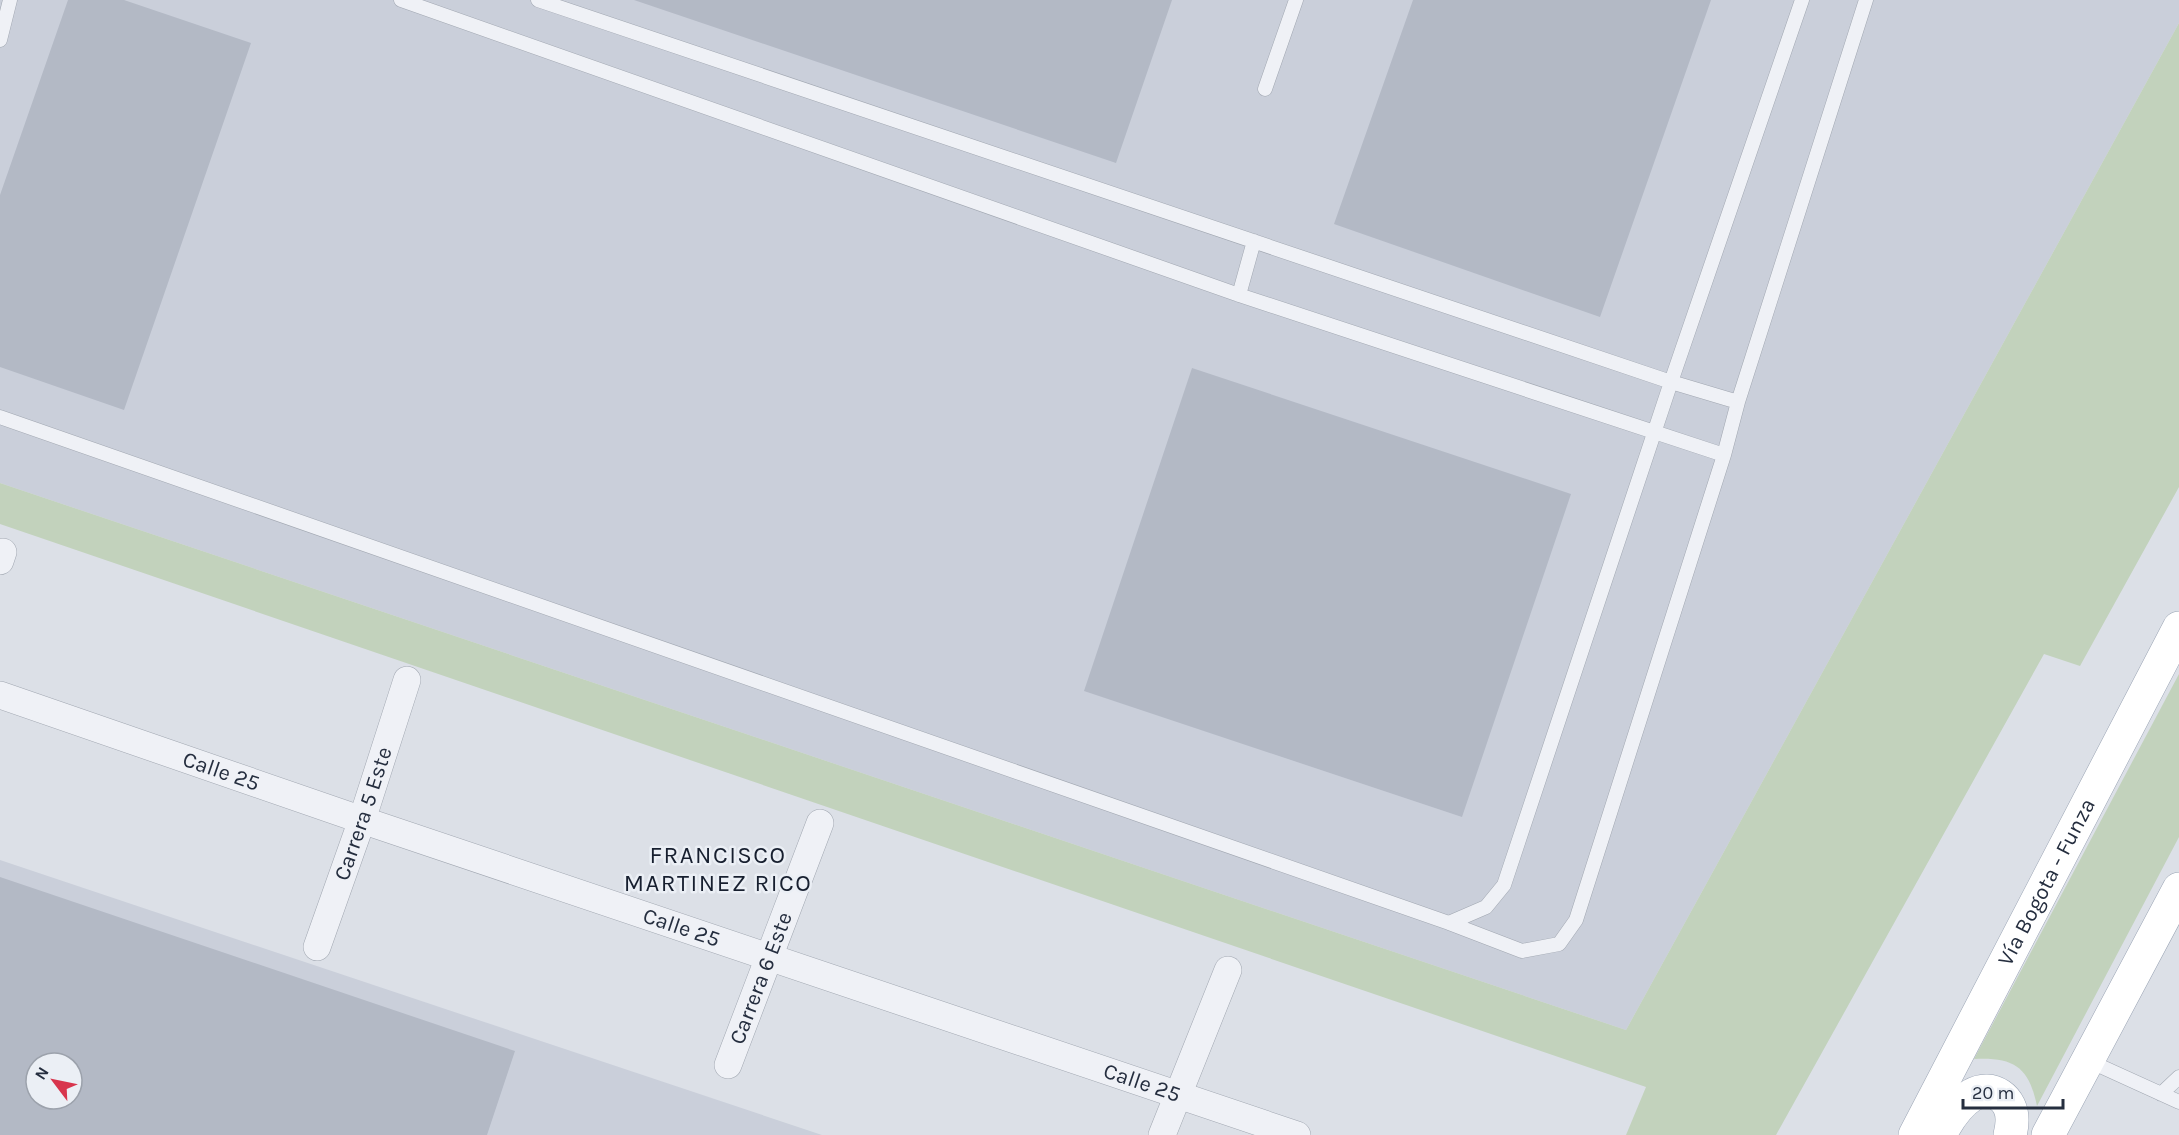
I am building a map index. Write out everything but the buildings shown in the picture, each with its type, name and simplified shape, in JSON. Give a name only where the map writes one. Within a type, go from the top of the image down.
[{"type":"main road","name":"Vía Bogota - Funza","points":[[1916,1135],[2179,628]]},
{"type":"main road","points":[[2048,1135],[2179,888]]},
{"type":"main road","points":[[1940,1135],[1956,1110],[1971,1096],[1983,1091],[1993,1091],[2001,1095],[2010,1107],[2013,1120],[2010,1135]]},
{"type":"street","name":"Carrera 5 Este","points":[[317,947],[362,820],[407,680]]},
{"type":"street","name":"Calle 25","points":[[0,695],[362,820],[1297,1135]]},
{"type":"street","name":"Carrera 6 Este","points":[[728,1065],[820,823]]},
{"type":"street","points":[[1162,1135],[1228,970]]},
{"type":"lane","points":[[0,40],[10,0]]},
{"type":"lane","points":[[401,0],[1239,296],[1724,455]]},
{"type":"lane","points":[[538,0],[1671,382],[1738,402]]},
{"type":"lane","points":[[1266,89],[1296,0]]},
{"type":"lane","points":[[1449,923],[1486,907],[1504,885],[1671,382],[1802,0]]},
{"type":"lane","points":[[0,417],[1449,923],[1522,951],[1559,944],[1576,920],[1866,0]]},
{"type":"lane","points":[[1239,296],[1254,241]]},
{"type":"lane","points":[[2089,1061],[2179,1102]]},
{"type":"lane","points":[[2161,1094],[2179,1077]]},
{"type":"shaded area","points":[[0,0],[2179,0],[2179,23],[1626,1030],[0,483]]},
{"type":"shaded area","points":[[0,860],[822,1135],[0,1135]]},
{"type":"green space","points":[[2179,23],[2179,487],[2080,666],[2044,654],[1776,1135],[1626,1135],[1646,1087],[0,524],[0,483],[1626,1030]]},
{"type":"green space","points":[[2179,674],[2179,837],[2037,1106],[2029,1082],[2018,1067],[2000,1060],[1974,1059]]},
{"type":"district","name":"FRANCISCO MARTINEZ RICO","points":[[718,869]]}]
